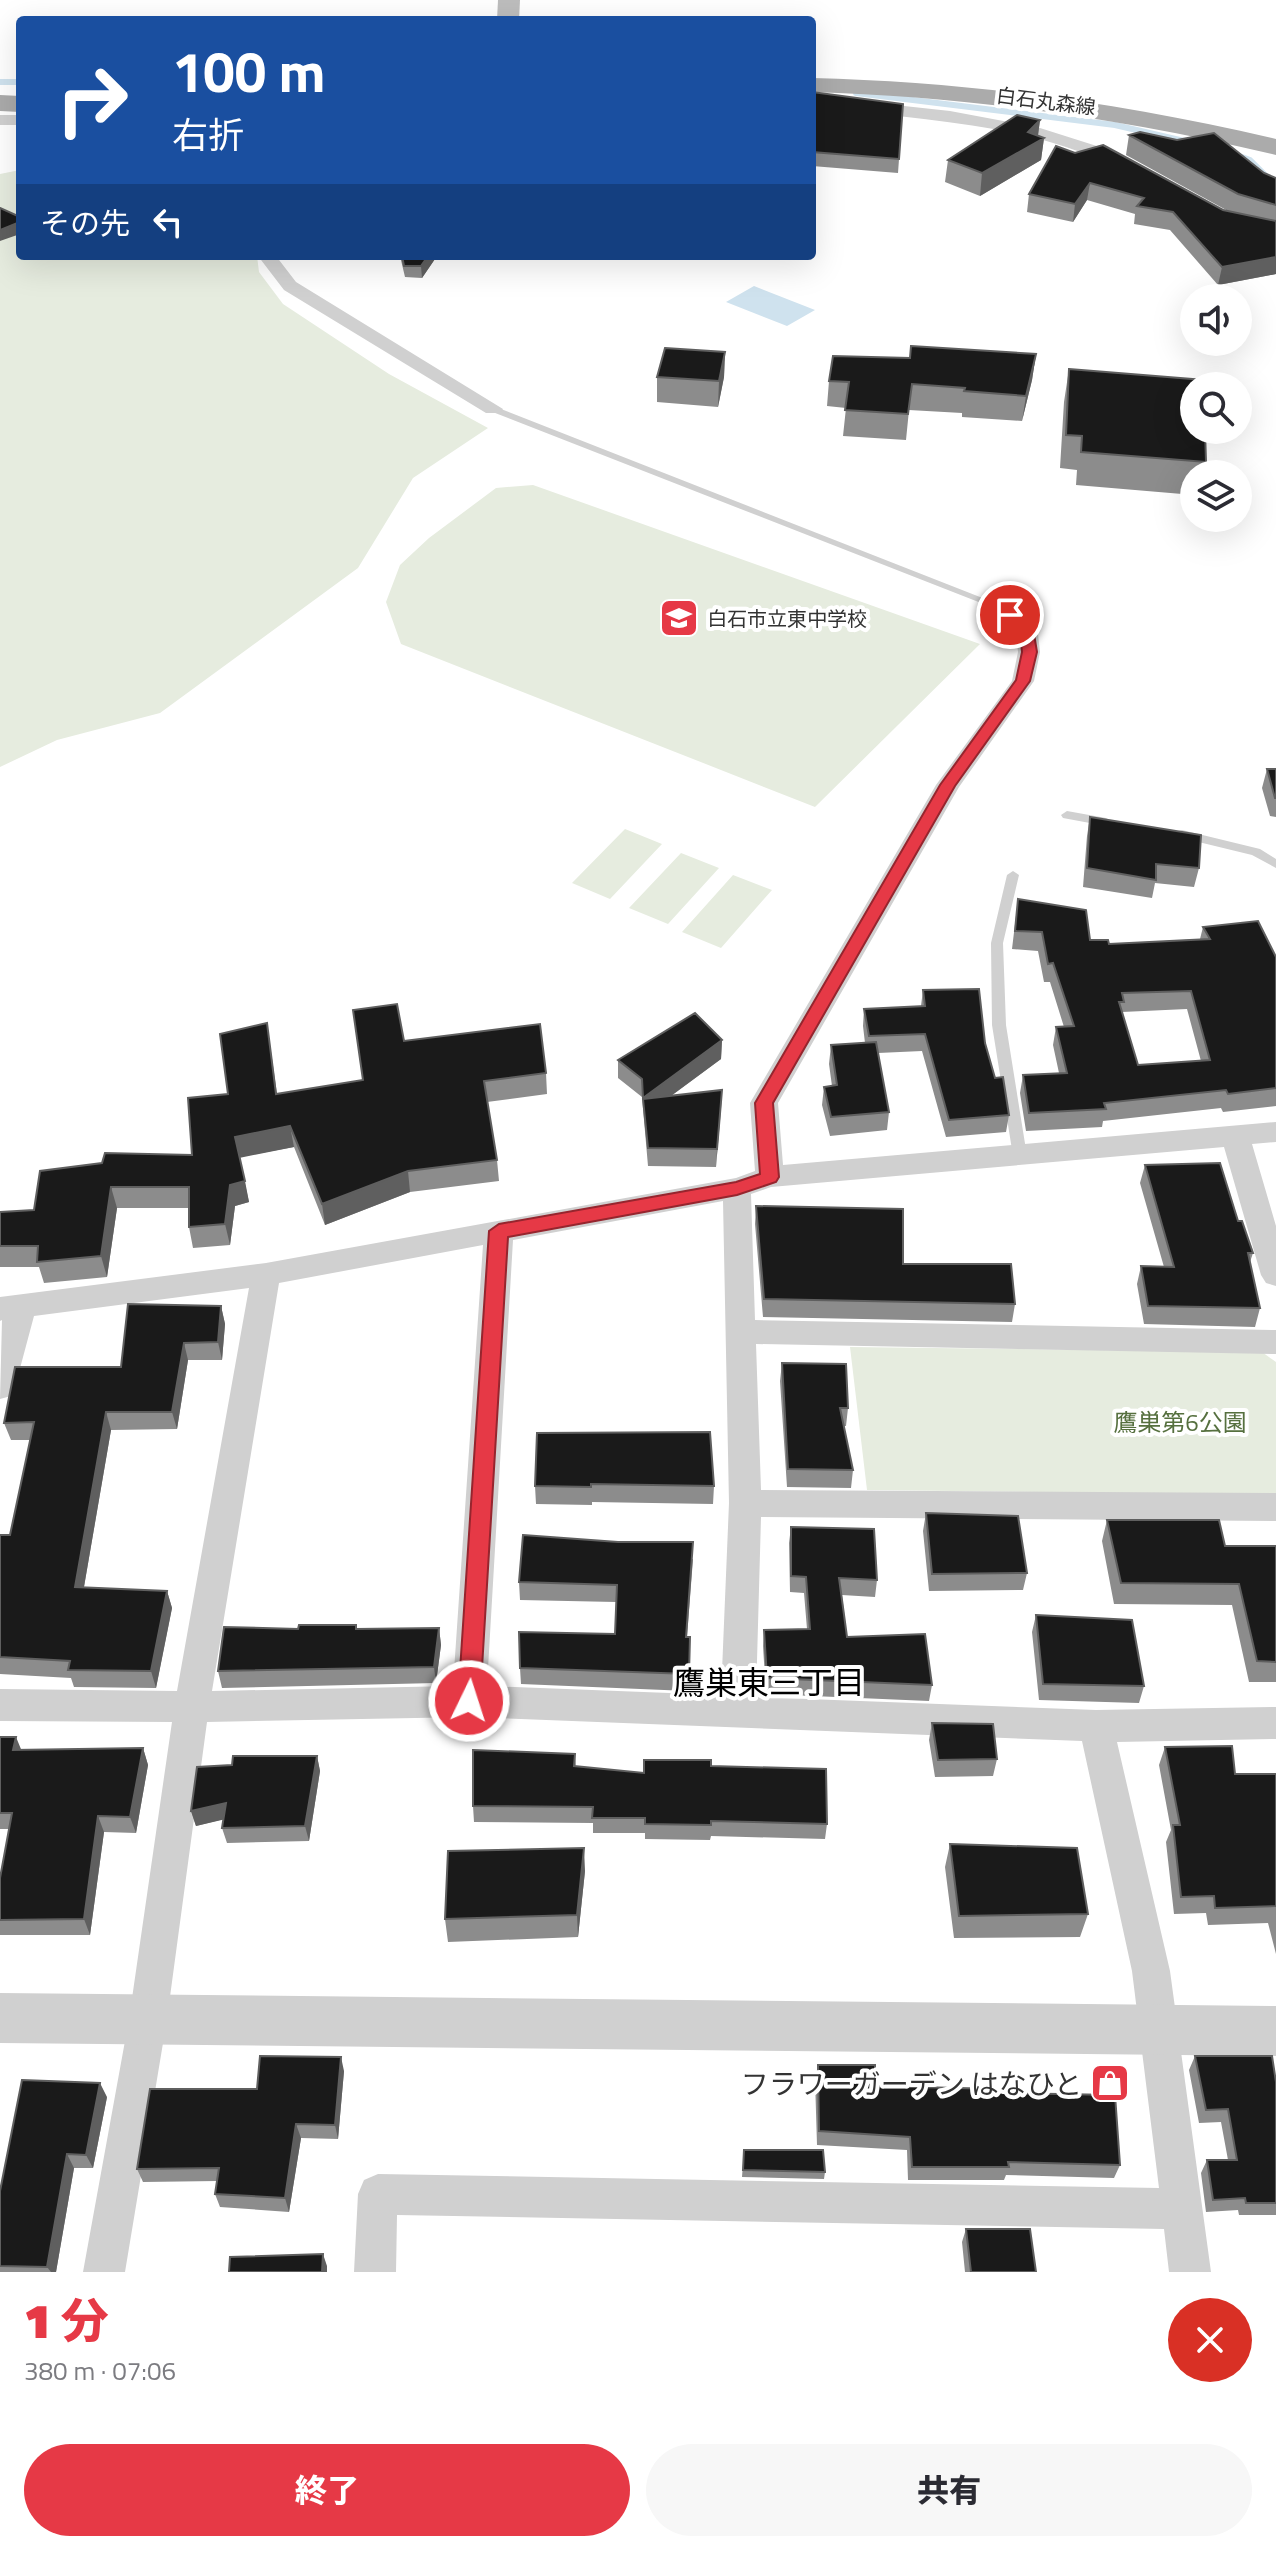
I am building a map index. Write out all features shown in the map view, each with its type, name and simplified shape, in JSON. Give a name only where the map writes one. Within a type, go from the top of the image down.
[{"type":"main road","name":"白石丸森線","points":[[816,85],[944,89],[1052,100],[1140,115],[1276,147]]},
{"type":"street","points":[[816,97],[973,120],[1044,135],[1103,153],[1145,175]]},
{"type":"street","points":[[270,260],[290,286],[493,409]]},
{"type":"street","points":[[770,1177],[764,1103],[948,785],[1023,681],[1029,652],[1027,634],[1003,608]]},
{"type":"street","points":[[0,1387],[10,1308],[266,1274],[737,1188],[770,1177],[1276,1132]]},
{"type":"street","points":[[1235,1136],[1276,1275]]},
{"type":"street","points":[[737,1188],[745,1503],[738,1712]]},
{"type":"street","points":[[469,1701],[499,1231]]},
{"type":"street","points":[[104,2272],[148,2019],[192,1707],[266,1274]]},
{"type":"street","points":[[740,1332],[1276,1342]]},
{"type":"street","points":[[745,1503],[1276,1507]]},
{"type":"street","points":[[0,1705],[192,1707],[469,1701],[1096,1726],[1276,1723]]},
{"type":"street","points":[[1096,1726],[1151,1971],[1190,2272]]},
{"type":"street","points":[[0,2018],[1276,2031]]},
{"type":"street","points":[[375,2272],[378,2194],[1181,2209]]},
{"type":"lane","points":[[493,409],[1003,608]]},
{"type":"lane","points":[[1067,815],[1126,825]]},
{"type":"lane","points":[[1170,832],[1256,852],[1276,864]]},
{"type":"lane","points":[[1013,875],[997,943],[999,1025],[1020,1156]]},
{"type":"green space","points":[[16,171],[16,260],[258,260],[259,272],[283,304],[389,374],[488,428],[413,478],[358,568],[160,713],[57,740],[0,767],[0,174]]},
{"type":"green space","points":[[533,485],[980,644],[815,807],[401,644],[386,602],[400,565],[429,538],[496,488]]},
{"type":"green space","points":[[625,829],[662,844],[610,899],[572,883]]},
{"type":"green space","points":[[681,853],[719,868],[668,924],[629,908]]},
{"type":"green space","points":[[733,875],[772,890],[721,948],[682,932]]},
{"type":"green space","name":"鷹巣第6公園","points":[[850,1347],[1262,1352],[1276,1362],[1276,1495],[867,1490]]},
{"type":"water","points":[[754,286],[815,310],[787,326],[726,302]]},
{"type":"building","points":[[816,93],[903,104],[899,159],[816,152]]},
{"type":"building","points":[[1017,115],[1040,120],[1028,132],[1044,138],[982,173],[948,160]]},
{"type":"building","points":[[1140,132],[1177,140],[1214,133],[1264,173],[1276,178],[1276,205],[1238,194],[1129,135]]},
{"type":"building","points":[[1103,145],[1223,210],[1276,221],[1276,257],[1222,267],[1173,212],[1137,206],[1144,198],[1090,183],[1075,204],[1029,194],[1056,146],[1075,153]]},
{"type":"building","points":[[0,208],[16,215],[16,224],[0,230]]},
{"type":"building","points":[[403,260],[425,260],[421,266],[404,266]]},
{"type":"building","points":[[911,346],[1036,354],[1026,396],[912,384],[908,414],[845,410],[849,382],[829,381],[833,356],[910,358]]},
{"type":"building","points":[[665,348],[725,352],[719,381],[657,377]]},
{"type":"building","points":[[1069,369],[1180,378],[1180,444],[1205,444],[1206,460],[1081,452],[1082,436],[1066,435]]},
{"type":"building","points":[[1267,769],[1276,769],[1276,798],[1275,798]]},
{"type":"building","points":[[1090,817],[1201,835],[1199,868],[1156,864],[1156,880],[1087,868]]},
{"type":"building","points":[[1018,899],[1086,910],[1090,940],[1108,940],[1109,944],[1210,939],[1203,927],[1258,921],[1276,957],[1276,1088],[1104,1103],[1106,1109],[1029,1113],[1023,1075],[1067,1073],[1056,1027],[1074,1026],[1053,963],[1048,964],[1042,932],[1015,931]],"holes":[[[1191,991],[1210,1060],[1138,1065],[1119,1002],[1124,1002],[1122,993]]]},
{"type":"building","points":[[979,989],[985,1043],[995,1078],[1003,1077],[1009,1115],[949,1120],[925,1034],[869,1036],[864,1009],[925,1006],[923,990]]},
{"type":"building","points":[[397,1004],[404,1041],[540,1024],[546,1073],[484,1081],[497,1160],[408,1171],[322,1204],[290,1126],[235,1137],[245,1181],[230,1185],[225,1224],[189,1227],[189,1187],[111,1187],[101,1256],[37,1262],[38,1246],[0,1246],[0,1212],[34,1210],[40,1171],[102,1163],[105,1153],[192,1155],[188,1098],[228,1094],[220,1034],[267,1023],[276,1094],[363,1080],[353,1010]]},
{"type":"building","points":[[695,1013],[722,1040],[643,1098],[642,1079],[618,1060]]},
{"type":"building","points":[[876,1042],[889,1112],[831,1117],[824,1087],[837,1085],[831,1045]]},
{"type":"building","points":[[722,1090],[717,1149],[648,1148],[643,1099]]},
{"type":"building","points":[[1220,1163],[1238,1221],[1242,1221],[1253,1253],[1248,1253],[1260,1308],[1148,1306],[1141,1266],[1174,1267],[1145,1165]]},
{"type":"building","points":[[756,1206],[903,1209],[903,1264],[1011,1264],[1015,1304],[764,1299]]},
{"type":"building","points":[[128,1304],[221,1306],[218,1342],[184,1343],[172,1412],[106,1412],[75,1587],[167,1591],[151,1671],[68,1670],[70,1661],[0,1657],[0,1535],[10,1535],[34,1422],[4,1423],[15,1367],[121,1367]]},
{"type":"building","points":[[782,1363],[846,1364],[848,1408],[840,1408],[853,1470],[788,1469]]},
{"type":"building","points":[[710,1432],[714,1486],[535,1486],[537,1433]]},
{"type":"building","points":[[926,1513],[1018,1516],[1027,1573],[932,1574]]},
{"type":"building","points":[[1107,1520],[1219,1520],[1225,1546],[1276,1546],[1276,1662],[1257,1661],[1239,1584],[1121,1583]]},
{"type":"building","points":[[791,1527],[874,1529],[877,1580],[839,1578],[847,1637],[925,1634],[932,1685],[767,1678],[764,1630],[810,1629],[806,1577],[791,1576]]},
{"type":"building","points":[[523,1535],[618,1542],[693,1542],[686,1637],[690,1637],[689,1674],[520,1668],[519,1632],[615,1634],[617,1585],[519,1582]]},
{"type":"building","points":[[1036,1615],[1132,1620],[1144,1686],[1043,1684]]},
{"type":"building","points":[[299,1625],[356,1625],[356,1629],[439,1628],[434,1667],[218,1671],[224,1627],[298,1629]]},
{"type":"building","points":[[932,1723],[993,1724],[997,1759],[938,1760]]},
{"type":"building","points":[[0,1737],[16,1737],[13,1750],[143,1748],[130,1817],[98,1816],[84,1919],[0,1920],[0,1878],[12,1813],[0,1813]]},
{"type":"building","points":[[1232,1746],[1235,1774],[1276,1774],[1276,1906],[1215,1908],[1214,1896],[1181,1897],[1173,1825],[1180,1825],[1165,1747]]},
{"type":"building","points":[[473,1750],[575,1754],[574,1766],[644,1773],[644,1760],[711,1760],[711,1766],[826,1769],[827,1824],[711,1821],[711,1825],[645,1824],[645,1818],[592,1818],[593,1807],[473,1806]]},
{"type":"building","points":[[233,1756],[317,1756],[305,1826],[222,1828],[226,1803],[191,1811],[197,1767],[232,1765]]},
{"type":"building","points":[[950,1844],[1077,1848],[1088,1914],[959,1916]]},
{"type":"building","points":[[584,1848],[577,1915],[445,1919],[448,1851]]},
{"type":"building","points":[[260,2056],[341,2057],[335,2125],[296,2124],[285,2198],[215,2194],[219,2168],[137,2169],[150,2089],[257,2089]]},
{"type":"building","points":[[1195,2056],[1272,2056],[1276,2082],[1276,2203],[1246,2203],[1245,2198],[1213,2200],[1207,2160],[1237,2160],[1228,2109],[1206,2110]]},
{"type":"building","points":[[818,2065],[875,2065],[875,2086],[1115,2095],[1120,2165],[1008,2162],[1009,2167],[912,2167],[910,2137],[819,2131]]},
{"type":"building","points":[[22,2080],[100,2083],[86,2155],[67,2154],[47,2267],[0,2266],[0,2191]]},
{"type":"building","points":[[744,2150],[823,2150],[825,2172],[743,2170]]},
{"type":"building","points":[[966,2229],[1030,2229],[1036,2272],[971,2272]]},
{"type":"building","points":[[323,2254],[322,2272],[229,2272],[230,2257]]},
{"type":"waterway","points":[[0,82],[16,82]]},
{"type":"waterway","points":[[856,93],[1115,125],[1184,141]]},
{"type":"waterway","points":[[1234,154],[1250,160],[1276,186]]},
{"type":"place","name":"白石市立東中学校","points":[[679,618]]},
{"type":"place","name":"フラワーガーデン はなひと","points":[[1110,2083]]},
{"type":"district","name":"鷹巣東三丁目","points":[[769,1682]]},
{"type":"route","points":[[469,1701],[499,1231],[737,1188],[770,1177],[764,1103],[948,785],[1023,681],[1029,652],[1027,634],[1010,615]]}]
